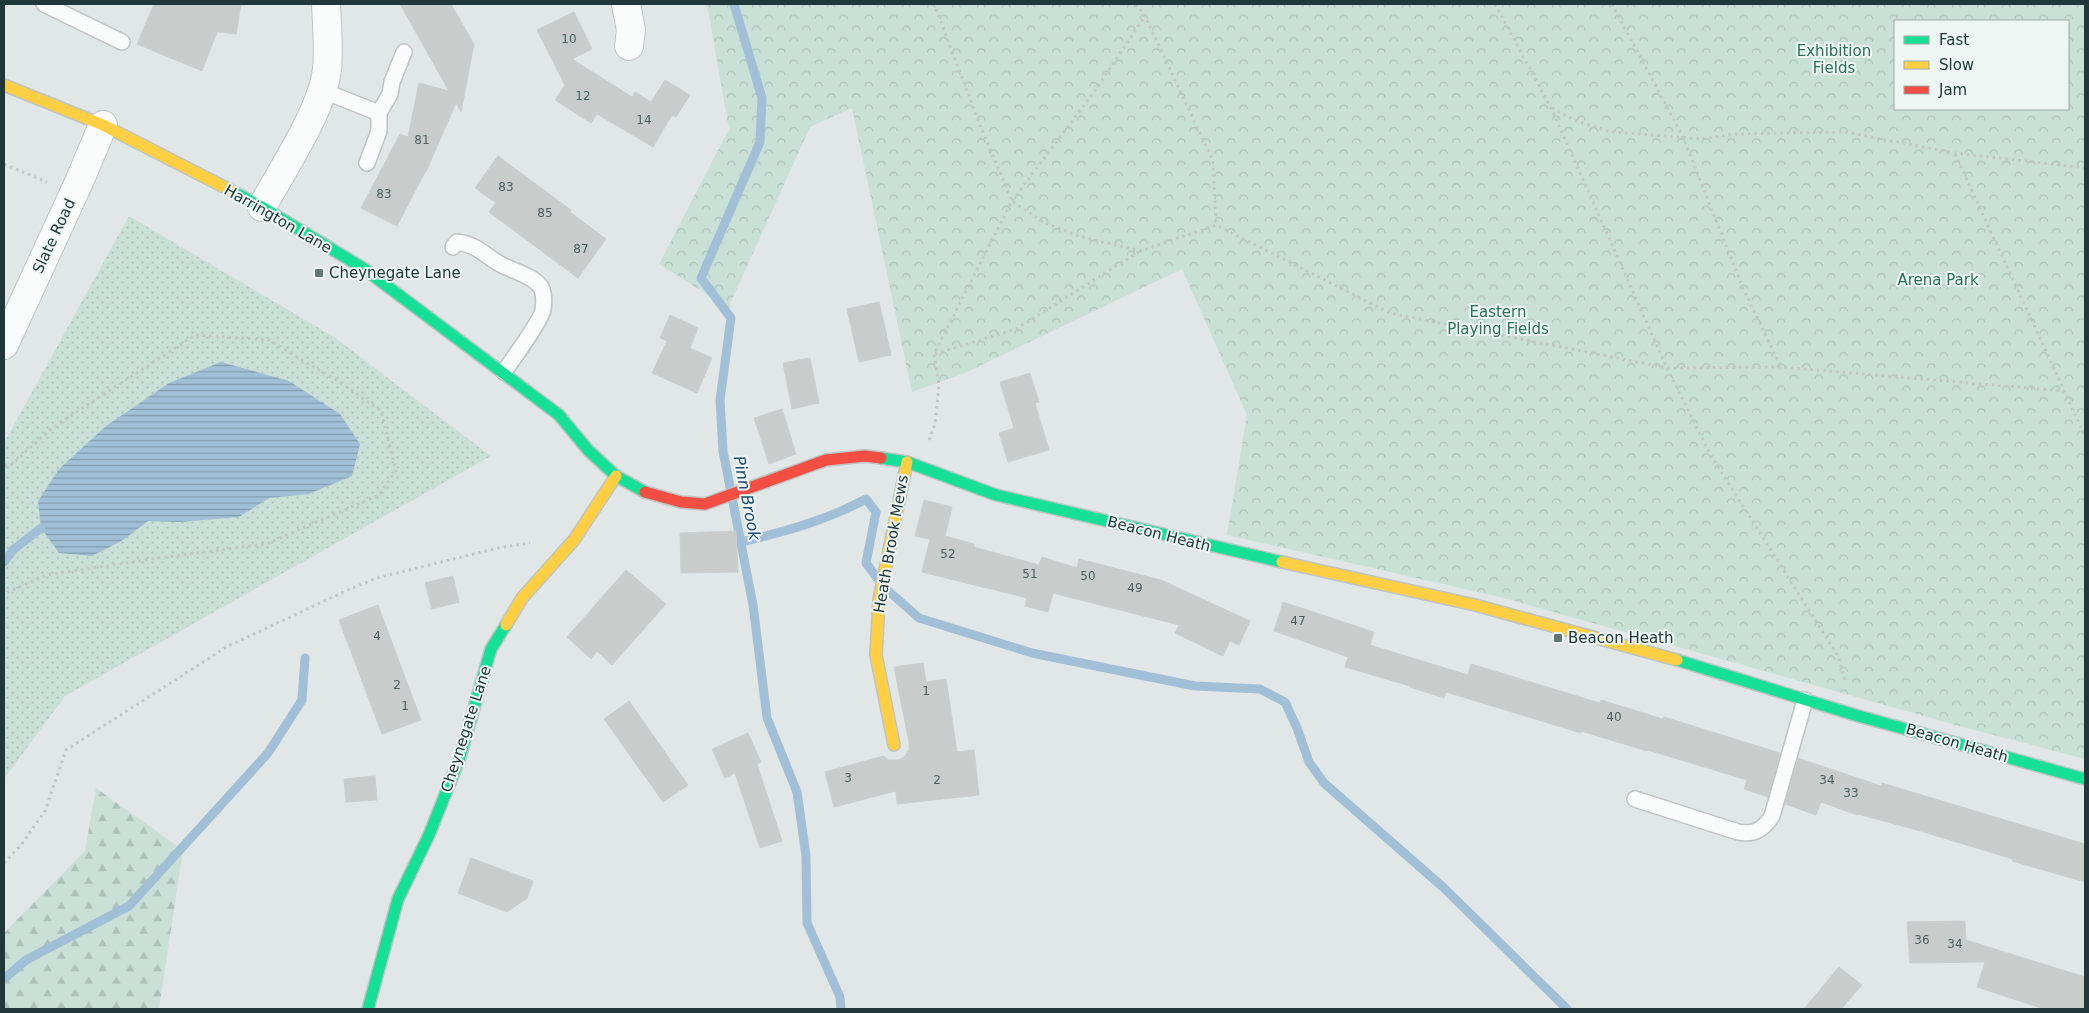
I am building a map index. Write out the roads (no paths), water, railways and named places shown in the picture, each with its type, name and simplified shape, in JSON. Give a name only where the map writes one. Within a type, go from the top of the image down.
[{"type":"street","points":[[262,207],[309,121],[321,90],[327,70],[326,4]]},
{"type":"street","points":[[626,4],[631,30],[629,46]]},
{"type":"street","name":"Harrington Lane","points":[[4,85],[103,125],[262,207],[363,268],[559,415],[588,450],[616,476]]},
{"type":"street","name":"Slate Road","points":[[4,345],[103,125]]},
{"type":"street","name":"Beacon Heath","points":[[616,476],[648,493],[682,502],[705,504],[826,460],[865,456],[906,462],[996,495],[1230,551],[1475,605],[1712,670],[1854,715],[2085,779]]},
{"type":"street","name":"Heath Brook Mews","points":[[894,745],[876,655],[879,600],[883,573],[906,462]]},
{"type":"street","name":"Cheynegate Lane","points":[[368,1009],[398,899],[429,835],[459,760],[491,649],[522,598],[574,540],[616,476]]},
{"type":"lane","points":[[44,4],[122,42]]},
{"type":"lane","points":[[367,163],[379,132],[379,113],[390,94],[392,82],[404,52]]},
{"type":"lane","points":[[321,90],[379,113]]},
{"type":"lane","points":[[453,247],[457,242],[467,243],[484,252],[501,265],[528,277],[540,287],[544,298],[543,312],[504,372]]},
{"type":"lane","points":[[1635,799],[1738,832],[1749,834],[1762,829],[1772,816],[1805,700]]},
{"type":"water","points":[[221,362],[289,381],[340,414],[360,444],[352,476],[309,494],[269,498],[239,517],[180,522],[148,521],[123,540],[92,556],[59,553],[41,528],[38,501],[59,469],[106,426],[169,383]]},
{"type":"waterway","name":"Pinn Brook","points":[[734,4],[762,98],[760,142],[701,278],[731,318],[720,400],[723,451],[753,605],[767,718],[797,792],[806,856],[807,923],[840,997],[841,1009]]},
{"type":"waterway","points":[[741,542],[805,525],[866,499],[876,512],[866,563],[877,578]]},
{"type":"waterway","points":[[4,562],[13,550],[41,528]]},
{"type":"waterway","points":[[885,588],[919,618],[1032,653],[1195,686],[1260,689],[1285,702],[1309,762],[1324,783],[1444,888],[1567,1009]]},
{"type":"waterway","points":[[4,979],[26,960],[129,906],[268,753],[302,700],[305,658]]},
{"type":"place","name":"Cheynegate Lane","points":[[319,273]]},
{"type":"place","name":"Beacon Heath","points":[[1558,638]]},
{"type":"park label","name":"Exhibition Fields","points":[[1834,60]]},
{"type":"park label","name":"Arena Park","points":[[1938,280]]},
{"type":"park label","name":"Eastern Playing Fields","points":[[1498,320]]}]
